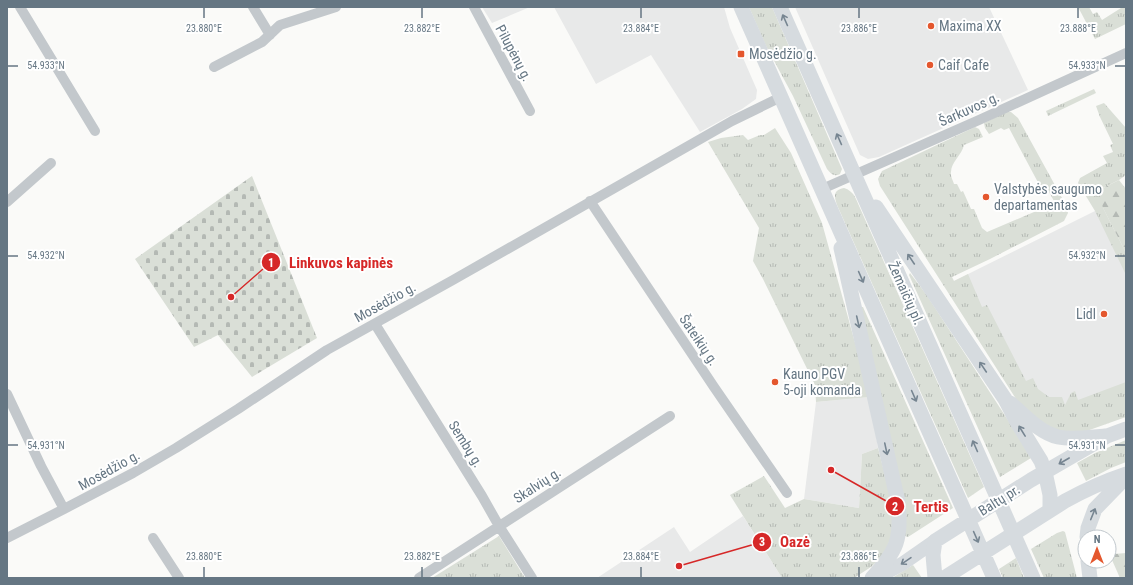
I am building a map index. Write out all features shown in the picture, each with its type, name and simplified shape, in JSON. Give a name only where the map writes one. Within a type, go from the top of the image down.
[{"type":"main road","points":[[742,7],[994,578]]},
{"type":"main road","name":"Žemaičių pl.","points":[[780,7],[1033,578]]},
{"type":"main road","points":[[854,174],[1005,399],[1041,461],[1050,495],[1048,511]]},
{"type":"main road","points":[[834,216],[900,519],[899,533],[895,546],[889,557],[872,578]]},
{"type":"main road","points":[[1005,399],[1038,427],[1049,434],[1058,437],[1079,438],[1107,436]]},
{"type":"main road","name":"Baltų pr.","points":[[876,578],[902,564],[1031,480],[1107,436],[1126,429]]},
{"type":"main road","points":[[950,574],[1048,511],[1086,490],[1126,474]]},
{"type":"main road","points":[[1088,529],[1095,509],[1126,477]]},
{"type":"main road","points":[[935,578],[933,555],[937,540]]},
{"type":"street","points":[[20,7],[95,131]]},
{"type":"street","points":[[253,7],[270,35]]},
{"type":"street","points":[[214,67],[262,42],[280,25],[336,7]]},
{"type":"street","name":"Pilupėnų g.","points":[[474,7],[530,111]]},
{"type":"street","name":"Šarkuvos g.","points":[[822,189],[1126,53]]},
{"type":"street","name":"Mosėdžio g.","points":[[7,538],[133,473],[176,448],[327,350],[732,121],[781,97]]},
{"type":"street","points":[[7,202],[51,163]]},
{"type":"street","name":"Šateikių g.","points":[[590,201],[714,387],[787,493]]},
{"type":"street","name":"Sembų g.","points":[[375,324],[532,578]]},
{"type":"street","points":[[7,394],[41,466],[64,509]]},
{"type":"street","name":"Skalvių g.","points":[[419,578],[670,416]]},
{"type":"street","points":[[153,538],[179,578]]},
{"type":"shaded area","points":[[482,7],[530,7],[492,23]]},
{"type":"shaded area","points":[[554,7],[724,7],[730,28],[757,90],[756,99],[742,109],[700,132],[651,55],[596,84]]},
{"type":"shaded area","points":[[795,7],[989,7],[1028,90],[879,157],[868,159],[860,155]]},
{"type":"shaded area","points":[[1103,208],[1126,253],[1126,390],[1048,415],[954,281]]},
{"type":"shaded area","points":[[870,397],[878,448],[862,454],[859,508],[804,499],[816,402]]},
{"type":"shaded area","points":[[743,516],[782,578],[597,578],[674,527],[690,552]]},
{"type":"green space","points":[[749,7],[772,7],[842,169],[840,174],[833,174],[827,169],[793,96],[766,46]]},
{"type":"green space","points":[[1078,7],[1089,7],[1093,14],[1097,12],[1102,20],[1121,8],[1120,7],[1126,7],[1126,24],[1095,39]]},
{"type":"green space","points":[[1094,89],[1096,93],[1048,116],[1046,111]]},
{"type":"green space","points":[[1104,103],[1126,128],[1126,175],[1103,188],[1103,208],[1126,253],[1126,275],[1095,211],[1078,183],[1080,178],[1107,163],[1103,156],[1113,152],[1110,145],[1113,144],[1096,106]]},
{"type":"green space","points":[[1006,112],[1011,112],[1018,118],[1067,207],[1068,213],[1064,221],[952,277],[954,281],[968,274],[982,307],[987,305],[1026,381],[1033,378],[1038,389],[1049,397],[1062,397],[1065,405],[1071,393],[1075,391],[1078,400],[1126,382],[1126,417],[1081,433],[1047,429],[1018,402],[880,186],[878,179],[882,171],[975,127],[979,129],[983,137],[964,145],[951,168],[951,176],[954,184],[957,184],[961,192],[963,191],[971,209],[974,209],[982,228],[987,232],[1055,203],[1048,190],[1042,190],[1009,128],[1004,130],[1001,128],[989,134],[985,128],[984,123]]},
{"type":"green space","points":[[775,128],[791,153],[822,223],[870,397],[816,402],[815,385],[753,261],[759,228],[708,142],[721,138],[743,135],[748,140],[764,135]]},
{"type":"green space","points":[[252,176],[317,338],[252,377],[218,335],[194,347],[135,259]]},
{"type":"green space","points":[[1119,180],[1126,189],[1126,253],[1103,208],[1101,201],[1103,188]]},
{"type":"green space","points":[[844,188],[852,193],[857,202],[984,487],[968,498],[837,205],[835,194],[838,190]]},
{"type":"green space","points":[[910,273],[926,294],[1019,437],[1031,458],[1000,477],[909,275]]},
{"type":"green space","points":[[860,307],[863,307],[953,508],[908,537],[905,536]]},
{"type":"green space","points":[[1126,440],[1126,462],[1086,481],[1077,463],[1095,453]]},
{"type":"green space","points":[[878,448],[894,510],[893,533],[883,556],[871,567],[854,578],[782,578],[730,495],[764,476],[785,508],[804,499],[859,508],[862,454]]},
{"type":"green space","points":[[1063,531],[1065,532],[1077,578],[1044,578],[1031,549]]},
{"type":"green space","points":[[499,536],[525,578],[432,578]]},
{"type":"green space","points":[[1126,553],[1126,578],[1120,578],[1116,569],[1117,554]]},
{"type":"green space","points":[[1016,558],[1024,578],[1003,578],[999,569]]},
{"type":"green space","points":[[913,565],[922,578],[892,578]]},
{"type":"place","name":"Maxima XX","points":[[931,26]]},
{"type":"place","name":"Mosėdžio g.","points":[[741,54]]},
{"type":"place","name":"Caif Cafe","points":[[930,65]]},
{"type":"place","name":"Valstybės saugumo departamentas","points":[[986,197]]},
{"type":"place","name":"Linkuvos kapinės","points":[[231,297]]},
{"type":"place","name":"Lidl","points":[[1104,314]]},
{"type":"place","name":"Kauno PGV 5-oji komanda","points":[[775,382]]},
{"type":"place","name":"Tertis","points":[[831,470]]},
{"type":"place","name":"Oazė","points":[[679,566]]}]
